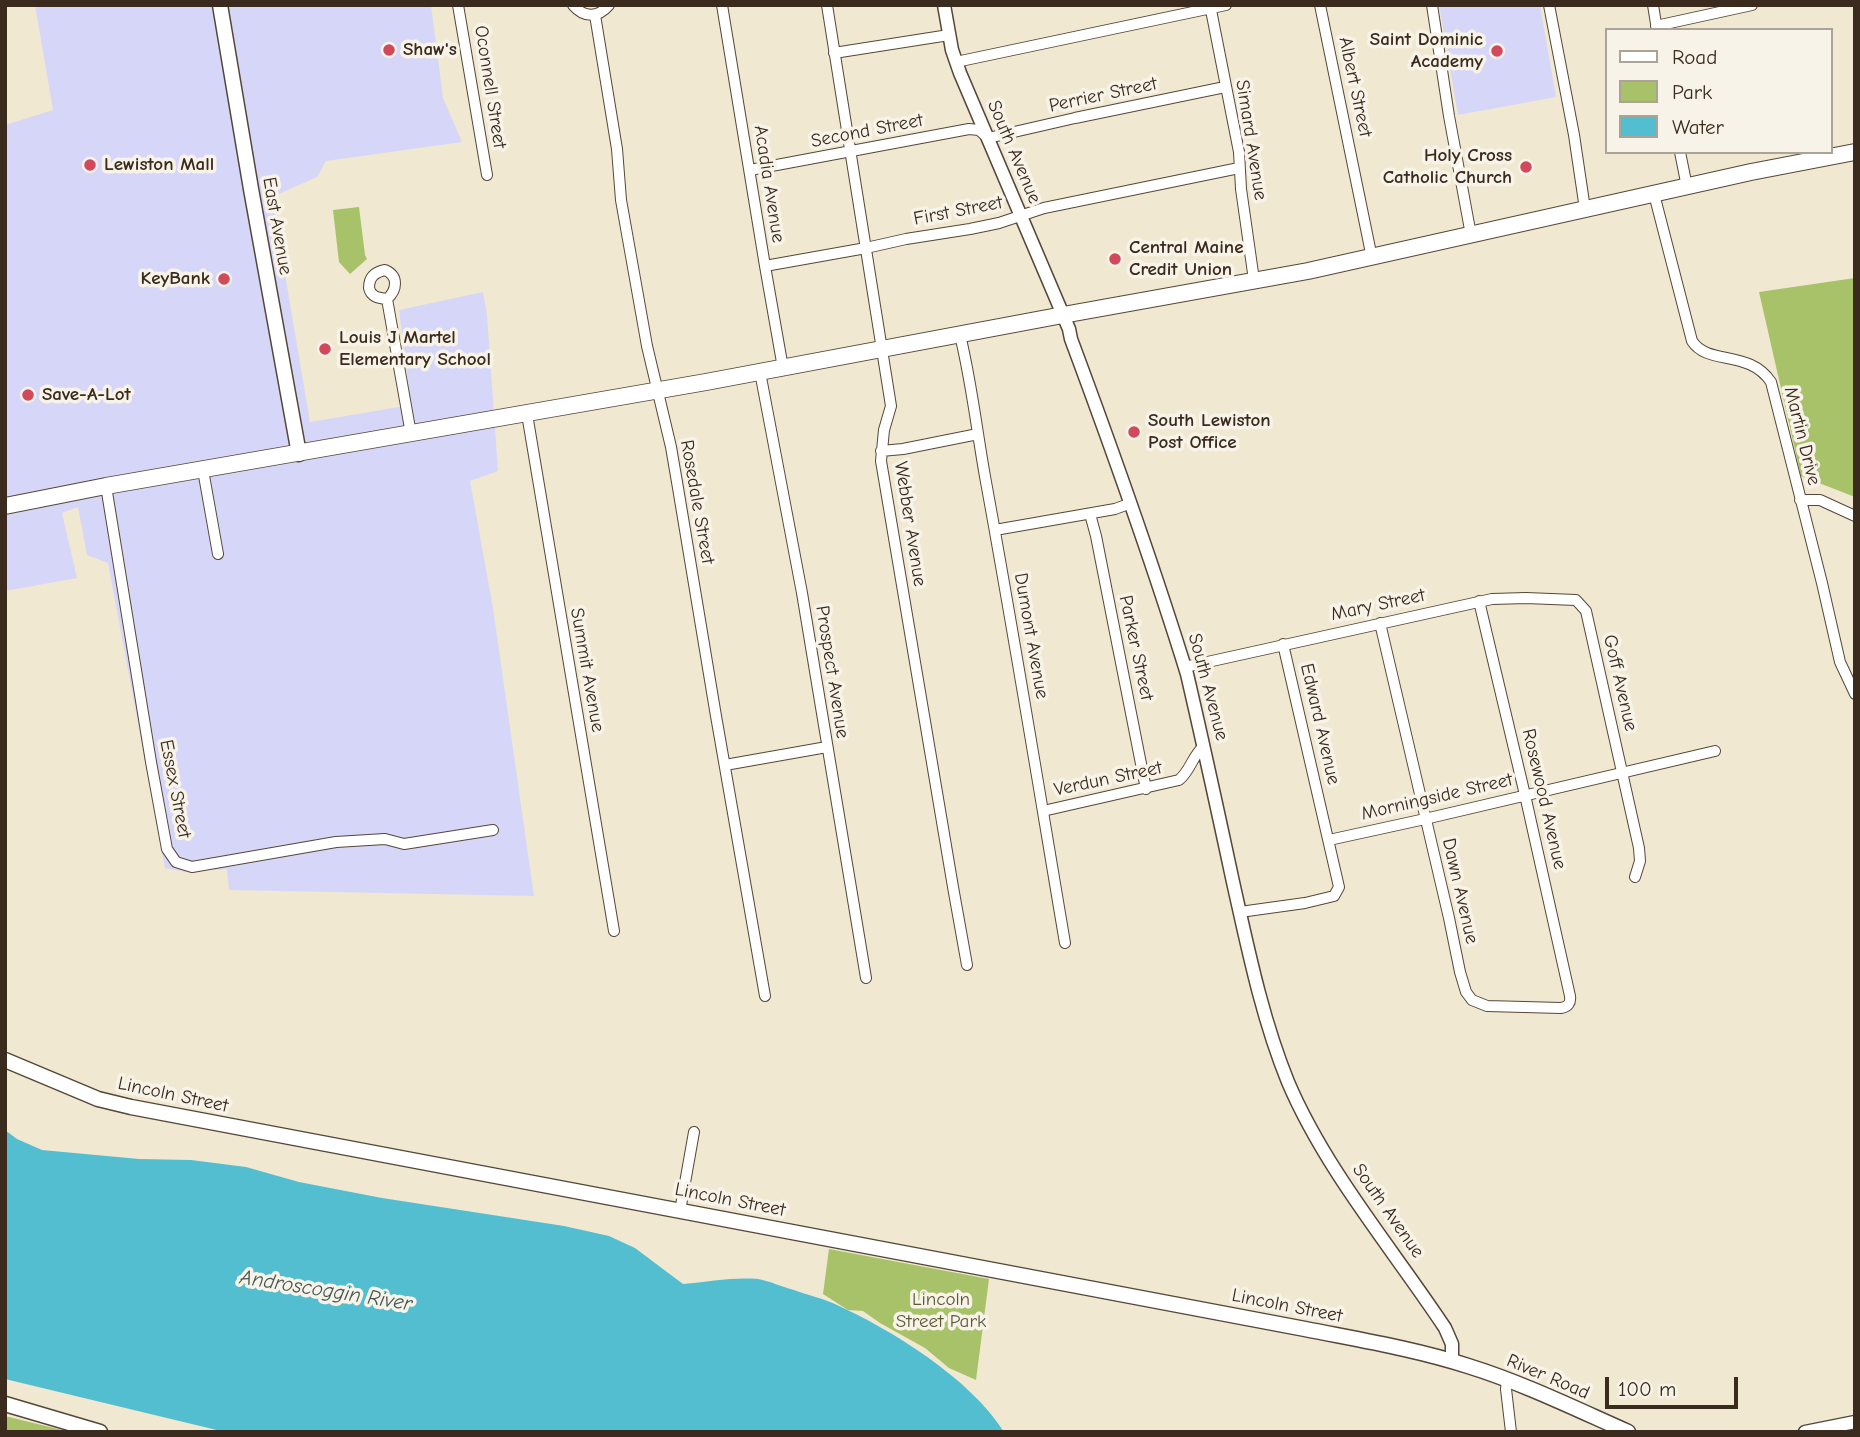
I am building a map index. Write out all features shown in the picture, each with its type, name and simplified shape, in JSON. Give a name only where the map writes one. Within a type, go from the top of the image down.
[{"type":"highway","points":[[5,506],[106,486],[760,373],[1372,258],[1585,209],[1855,152]]},
{"type":"main road","name":"East Avenue","points":[[220,5],[299,454]]},
{"type":"main road","name":"Lincoln Street","points":[[5,1060],[98,1099],[131,1107],[1305,1329],[1452,1362]]},
{"type":"main road","name":"River Road","points":[[1452,1362],[1507,1380],[1628,1432]]},
{"type":"main road","points":[[5,1404],[100,1432]]},
{"type":"street","name":"Oconnell Street","points":[[458,5],[487,175]]},
{"type":"street","points":[[573,5],[582,13],[595,15],[609,5]]},
{"type":"street","name":"Acadia Avenue","points":[[722,5],[783,368]]},
{"type":"street","name":"Webber Avenue","points":[[827,5],[891,406],[884,430],[881,461],[967,965]]},
{"type":"street","name":"South Avenue","points":[[944,5],[956,62],[1060,304],[1163,597],[1185,667],[1269,1029],[1295,1096],[1321,1145],[1446,1328],[1452,1344],[1452,1362]]},
{"type":"street","points":[[956,62],[1210,6],[1226,5]]},
{"type":"street","name":"Albert Street","points":[[1320,5],[1372,258]]},
{"type":"street","points":[[1432,5],[1471,235]]},
{"type":"street","points":[[1549,5],[1585,209]]},
{"type":"street","points":[[1653,5],[1657,28],[1752,5]]},
{"type":"street","name":"Simard Avenue","points":[[1210,6],[1239,152],[1254,280]]},
{"type":"street","name":"Rosedale Street","points":[[595,15],[617,149],[621,200],[647,346],[678,488],[765,996]]},
{"type":"street","points":[[834,53],[949,34]]},
{"type":"street","name":"Perrier Street","points":[[988,138],[1225,87]]},
{"type":"street","name":"Second Street","points":[[750,170],[969,129],[979,130],[988,138]]},
{"type":"street","points":[[1680,154],[1687,187]]},
{"type":"street","name":"First Street","points":[[765,266],[979,227],[1044,208],[1239,168]]},
{"type":"street","name":"Martin Drive","points":[[1654,194],[1684,317],[1695,347],[1706,353],[1745,361],[1766,374],[1771,382],[1840,662],[1855,694]]},
{"type":"street","points":[[387,299],[411,434]]},
{"type":"street","name":"Dumont Avenue","points":[[960,335],[1065,943]]},
{"type":"street","name":"Prospect Avenue","points":[[760,373],[802,593],[866,978]]},
{"type":"street","name":"Summit Avenue","points":[[527,414],[614,931]]},
{"type":"street","points":[[881,451],[978,434]]},
{"type":"street","points":[[203,470],[218,554]]},
{"type":"street","name":"Essex Street","points":[[106,486],[167,849],[176,862],[192,867],[336,842],[385,839],[404,844],[493,830]]},
{"type":"street","points":[[1800,500],[1820,500],[1855,516]]},
{"type":"street","points":[[995,530],[1115,509],[1130,503]]},
{"type":"street","name":"Parker Street","points":[[1090,514],[1146,789]]},
{"type":"street","name":"Mary Street","points":[[1185,667],[1479,601],[1525,597],[1566,598],[1580,602]]},
{"type":"street","name":"Rosewood Avenue","points":[[1472,1000],[1487,1006],[1561,1008],[1571,1000],[1479,601]]},
{"type":"street","name":"Goff Avenue","points":[[1580,602],[1586,611],[1639,848],[1640,861],[1636,877]]},
{"type":"street","name":"Dawn Avenue","points":[[1380,623],[1460,972],[1466,992],[1472,1000]]},
{"type":"street","name":"Edward Avenue","points":[[1240,912],[1334,896],[1339,887],[1283,644]]},
{"type":"street","name":"Verdun Street","points":[[1043,811],[1179,780],[1186,774],[1196,752],[1204,746]]},
{"type":"street","points":[[725,765],[827,747]]},
{"type":"street","name":"Morningside Street","points":[[1329,840],[1716,751]]},
{"type":"street","points":[[680,1210],[694,1132]]},
{"type":"street","points":[[1507,1380],[1511,1432]]},
{"type":"street","points":[[1805,1432],[1855,1422]]},
{"type":"shaded area","points":[[35,5],[431,5],[443,98],[462,142],[326,161],[317,177],[272,197],[310,422],[411,405],[399,310],[483,292],[498,471],[470,481],[493,608],[534,896],[229,890],[227,869],[185,872],[165,868],[108,563],[87,555],[78,507],[62,513],[77,578],[5,591],[5,125],[53,110]]},
{"type":"shaded area","name":"Saint Dominic Academy","points":[[1439,5],[1540,5],[1556,97],[1458,115]]},
{"type":"green space","points":[[359,207],[367,259],[350,274],[339,262],[333,210]]},
{"type":"green space","points":[[1855,278],[1855,497],[1801,476],[1759,292]]},
{"type":"green space","name":"Lincoln Street Park","points":[[829,1249],[989,1279],[976,1380],[949,1368],[925,1348],[863,1311],[848,1310],[823,1294]]},
{"type":"green space","points":[[5,1416],[70,1432],[5,1432]]},
{"type":"water","name":"Androscoggin River","points":[[5,1130],[17,1139],[42,1150],[139,1159],[191,1160],[246,1167],[299,1182],[382,1198],[564,1226],[609,1236],[635,1248],[683,1284],[739,1279],[767,1281],[835,1304],[905,1342],[971,1393],[1004,1432],[225,1432],[5,1379]]},
{"type":"place","name":"Shaw's","points":[[389,50]]},
{"type":"place","name":"Saint Dominic Academy","points":[[1497,51]]},
{"type":"place","name":"Lewiston Mall","points":[[90,165]]},
{"type":"place","name":"Holy Cross Catholic Church","points":[[1526,167]]},
{"type":"place","name":"Central Maine Credit Union","points":[[1115,259]]},
{"type":"place","name":"KeyBank","points":[[224,279]]},
{"type":"place","name":"Louis J Martel Elementary School","points":[[325,349]]},
{"type":"place","name":"Save-A-Lot","points":[[28,395]]},
{"type":"place","name":"South Lewiston Post Office","points":[[1134,432]]}]
